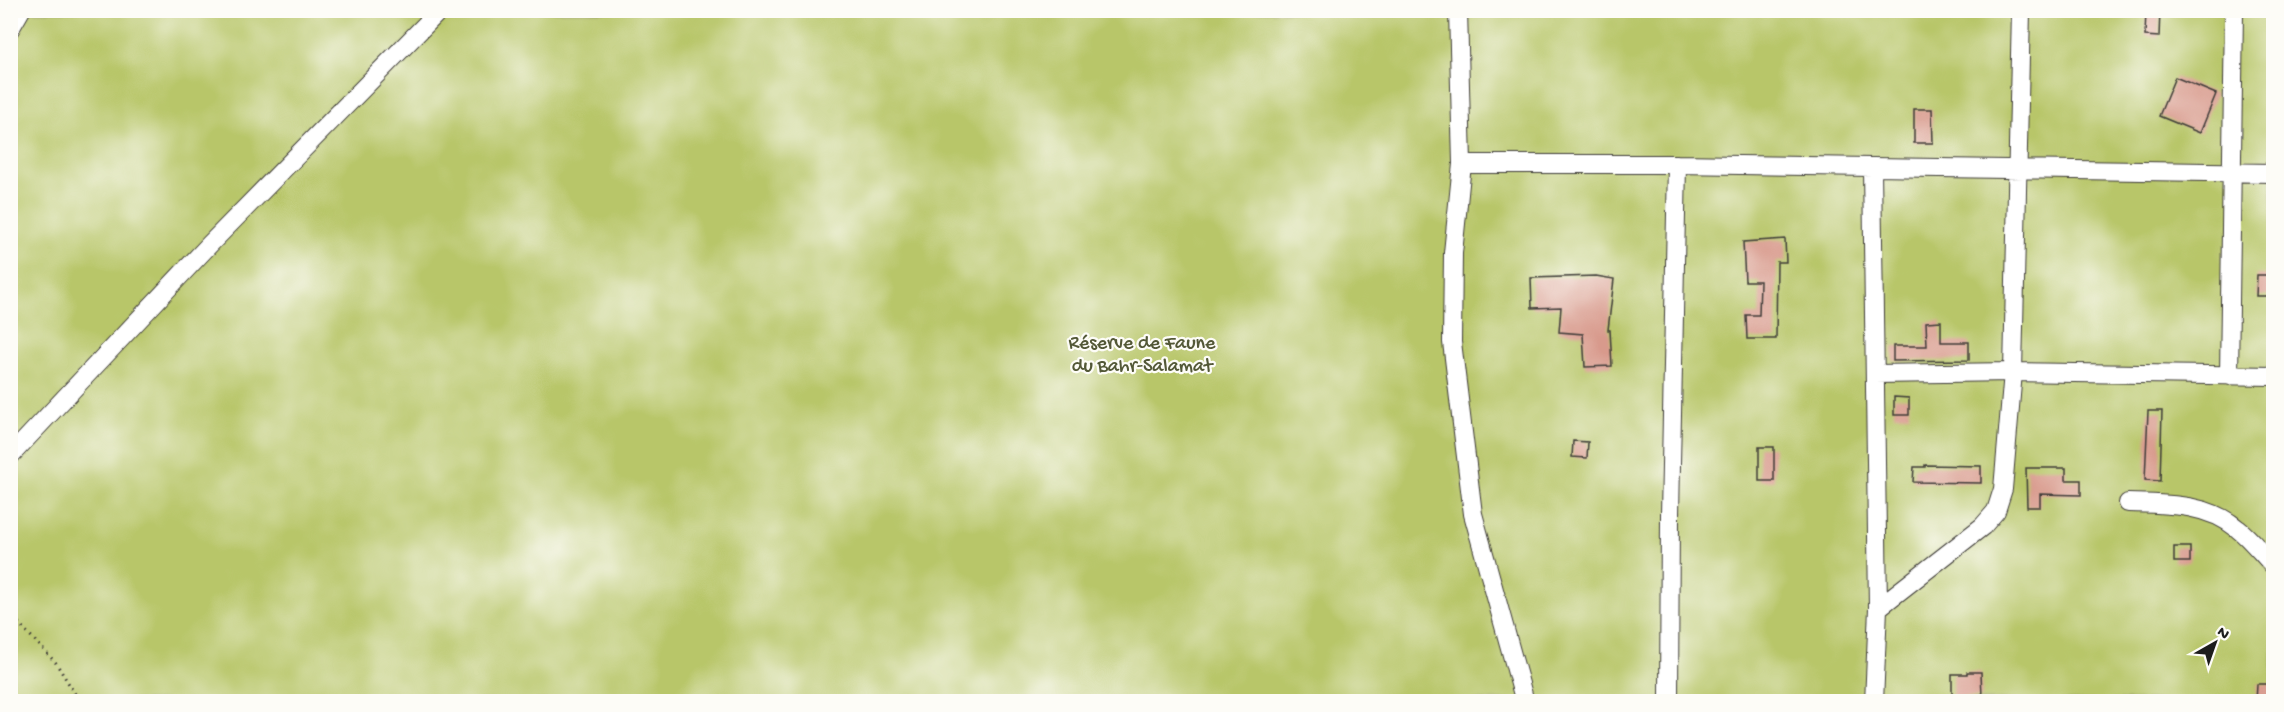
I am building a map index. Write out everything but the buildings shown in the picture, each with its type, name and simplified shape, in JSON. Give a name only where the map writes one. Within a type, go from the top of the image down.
[{"type":"street","points":[[10,29],[21,10]]},
{"type":"street","points":[[10,456],[210,244],[440,10]]},
{"type":"street","points":[[1458,10],[1462,164],[1453,253],[1454,354],[1473,514],[1525,702]]},
{"type":"street","points":[[1878,608],[1983,526],[1996,511],[2003,489],[2013,372],[2022,10]]},
{"type":"street","points":[[2229,376],[2234,10]]},
{"type":"street","points":[[1462,164],[1677,164],[2274,172]]},
{"type":"street","points":[[1670,702],[1677,164]]},
{"type":"street","points":[[1872,167],[1878,608],[1874,702]]},
{"type":"street","points":[[1875,374],[2013,372],[2274,376]]},
{"type":"street","points":[[2128,503],[2166,504],[2210,512],[2238,529],[2274,566]]},
{"type":"path","points":[[10,614],[56,663],[80,702]]},
{"type":"green space","name":"Réserve de Faune du Bahr-Salamat","points":[[11,11],[2273,11],[2273,701],[11,701]]}]
